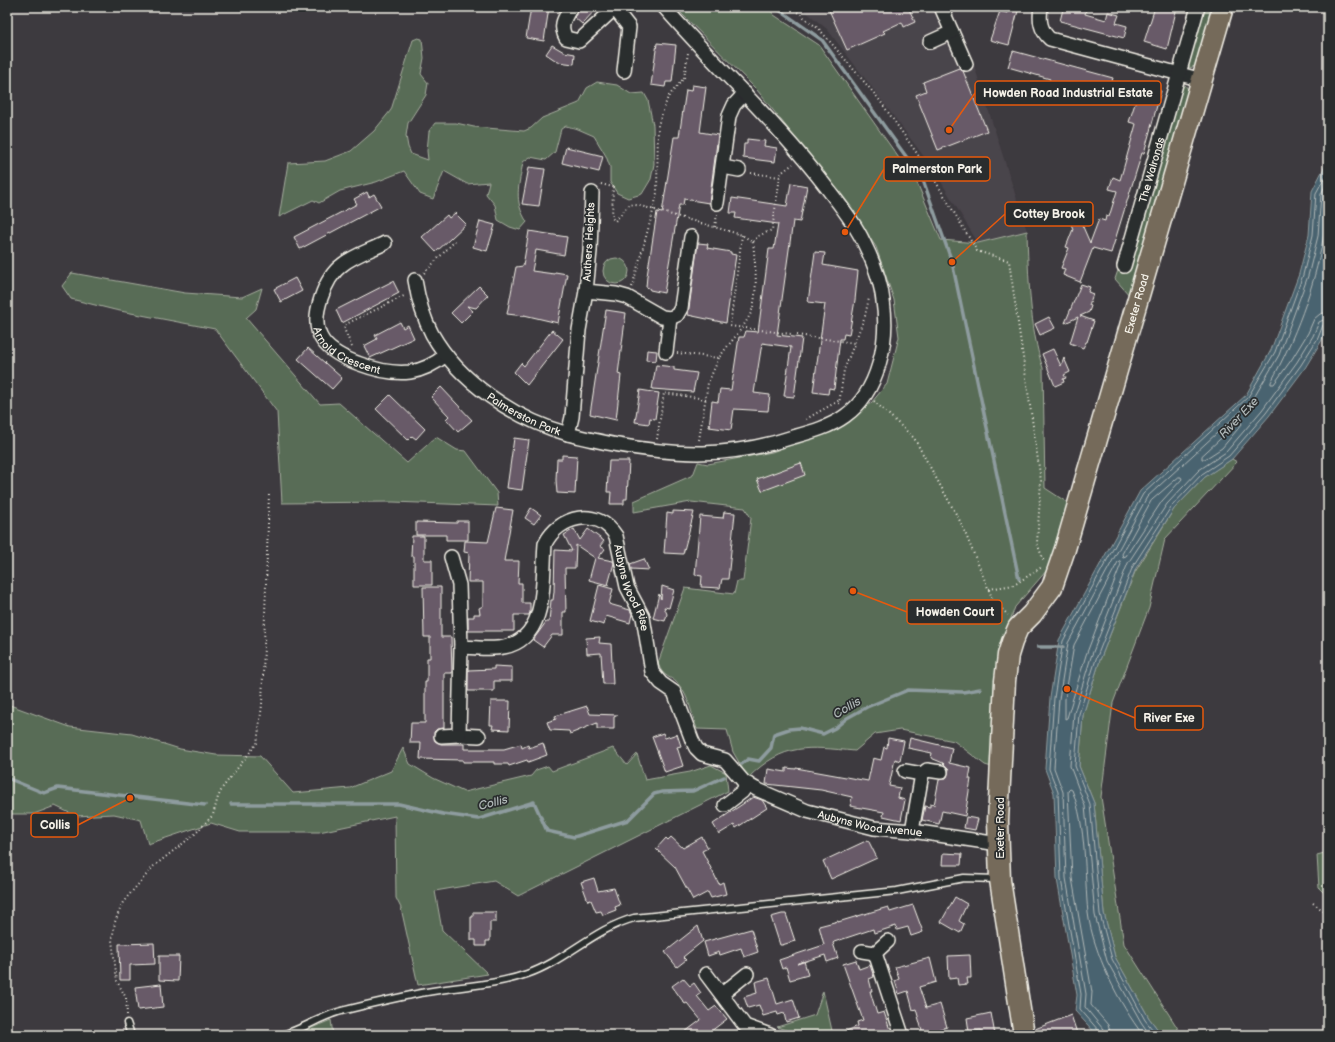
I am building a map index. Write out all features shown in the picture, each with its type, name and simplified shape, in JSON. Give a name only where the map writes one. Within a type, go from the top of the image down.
[{"type":"main road","name":"Exeter Road","points":[[1024,1035],[1000,880],[999,844],[1005,681],[1008,655],[1021,626],[1052,587],[1065,549],[1223,7]]},
{"type":"street","points":[[570,7],[561,26],[562,32],[566,38],[579,40],[616,8],[629,27],[624,71]]},
{"type":"street","name":"Palmerston Park","points":[[446,355],[463,374],[482,390],[530,419],[568,434],[655,451],[679,454],[732,452],[776,443],[830,425],[840,420],[850,412],[866,393],[874,376],[884,340],[884,302],[879,280],[863,240],[803,156],[745,93],[694,41],[664,7]]},
{"type":"street","points":[[941,7],[966,64]]},
{"type":"street","points":[[1041,7],[1041,24],[1044,34],[1050,40],[1202,80]]},
{"type":"street","name":"The Walronds","points":[[1124,266],[1198,7]]},
{"type":"street","points":[[930,42],[952,32]]},
{"type":"street","points":[[717,203],[729,116],[734,106],[745,93]]},
{"type":"street","points":[[723,167],[739,170]]},
{"type":"street","name":"Authers Heights","points":[[579,330],[586,291],[590,251],[592,192]]},
{"type":"street","points":[[666,352],[670,318],[677,315],[681,308],[691,237]]},
{"type":"street","name":"Arnold Crescent","points":[[385,243],[342,265],[331,276],[318,308],[317,327],[326,345],[331,351],[352,361],[382,371],[411,372],[431,365],[446,355]]},
{"type":"street","points":[[418,278],[419,299],[425,319],[432,334],[446,355]]},
{"type":"street","name":"Authers Heights","points":[[586,291],[616,294],[629,298],[662,317],[670,318]]},
{"type":"street","name":"Palmerston Park","points":[[568,434],[572,417],[579,330]]},
{"type":"street","name":"Aubyns Wood Rise","points":[[461,647],[492,649],[505,647],[526,635],[534,625],[540,611],[545,544],[549,536],[562,523],[571,520],[582,519],[600,521],[612,529],[616,536],[627,587],[643,617],[652,672],[661,683],[674,692],[682,713]]},
{"type":"street","points":[[451,558],[459,585],[461,647],[459,735]]},
{"type":"street","name":"Aubyns Wood Avenue","points":[[682,713],[696,748],[702,754],[724,760],[748,784],[806,811],[874,828],[912,831],[999,844]]},
{"type":"street","points":[[441,736],[478,736]]},
{"type":"street","points":[[912,831],[922,774],[927,770],[941,772]]},
{"type":"street","points":[[905,771],[922,774]]},
{"type":"street","points":[[725,805],[748,784]]},
{"type":"street","points":[[875,953],[888,941]]},
{"type":"street","points":[[862,951],[875,953]]},
{"type":"street","points":[[875,953],[902,1035]]},
{"type":"street","points":[[706,974],[722,994],[742,1031],[770,1035]]},
{"type":"street","points":[[722,994],[748,974]]},
{"type":"lane","points":[[282,1035],[338,1012],[412,994],[488,983],[526,974],[544,967],[595,935],[622,921],[634,918],[897,891],[964,878],[1000,880]]},
{"type":"lane","points":[[127,1023],[131,1035]]},
{"type":"path","points":[[791,7],[820,30],[878,98],[930,172],[977,251],[1009,261],[1040,481],[1037,543],[1045,565],[1014,585],[990,589]]},
{"type":"path","points":[[629,298],[657,194],[658,125],[668,97],[684,78],[689,48],[694,41]]},
{"type":"path","points":[[699,454],[708,383],[719,358],[753,307],[755,281],[753,242],[758,236],[772,230],[781,173],[803,156]]},
{"type":"path","points":[[739,170],[742,172],[780,177]]},
{"type":"path","points":[[592,192],[600,184],[613,187],[612,218],[615,221],[630,204],[654,208],[742,235],[753,242]]},
{"type":"path","points":[[742,235],[730,326],[791,334]]},
{"type":"path","points":[[418,278],[455,241]]},
{"type":"path","points":[[840,420],[840,400],[844,370],[865,316],[871,282],[879,280]]},
{"type":"path","points":[[352,361],[355,353],[344,329],[346,324],[405,295],[419,299]]},
{"type":"path","points":[[797,335],[854,343]]},
{"type":"path","points":[[666,352],[719,358]]},
{"type":"path","points":[[655,451],[664,393],[706,398]]},
{"type":"path","points":[[866,393],[914,438],[961,523],[990,589],[993,600],[1021,626]]},
{"type":"path","points":[[800,423],[840,400]]},
{"type":"path","points":[[127,1023],[126,998],[117,981],[112,940],[115,922],[123,902],[154,866],[195,834],[213,815],[218,797],[223,787],[257,743],[262,705],[269,493]]},
{"type":"path","points":[[1313,903],[1328,914]]},
{"type":"shaded area","points":[[800,7],[949,7],[972,59],[1027,231],[978,243],[934,170],[867,81],[827,29]]},
{"type":"green space","points":[[675,7],[768,7],[774,15],[819,45],[918,185],[941,240],[978,243],[1027,231],[1032,319],[1043,368],[1045,488],[1068,503],[1054,562],[1015,607],[1001,646],[995,768],[985,765],[954,741],[900,730],[875,734],[855,751],[810,748],[785,753],[773,758],[761,766],[748,778],[733,752],[727,730],[697,729],[688,701],[679,685],[662,672],[660,668],[658,663],[685,588],[734,594],[737,581],[743,581],[751,518],[745,508],[691,502],[634,512],[634,501],[693,475],[698,462],[708,464],[772,452],[834,429],[871,403],[887,384],[899,337],[894,300],[876,247],[841,195],[757,90]]},
{"type":"green space","points":[[1202,7],[1216,7],[1197,65],[1190,68],[1187,64]]},
{"type":"green space","points":[[418,38],[422,39],[424,58],[421,74],[428,83],[426,95],[408,123],[406,136],[411,154],[428,160],[427,151],[429,131],[435,123],[456,123],[474,127],[524,131],[531,128],[542,118],[579,103],[587,88],[597,82],[617,85],[631,94],[644,93],[648,100],[653,125],[654,164],[651,179],[642,194],[628,198],[617,193],[610,182],[610,167],[606,156],[594,136],[578,129],[566,126],[561,129],[555,152],[546,160],[530,157],[523,162],[518,193],[520,207],[527,222],[520,230],[510,227],[498,220],[495,205],[486,194],[489,182],[467,184],[444,171],[433,199],[420,194],[404,171],[376,182],[340,191],[319,203],[313,200],[279,217],[288,163],[325,161],[351,151],[374,131],[391,110],[413,40]]},
{"type":"green space","points":[[1185,85],[1191,93],[1130,296],[1115,279],[1182,86]]},
{"type":"green space","points":[[616,258],[625,262],[629,271],[625,280],[616,284],[607,280],[603,271],[607,262]]},
{"type":"green space","points":[[72,273],[185,293],[242,297],[262,288],[256,309],[246,318],[320,404],[339,403],[407,463],[436,437],[457,450],[466,451],[497,493],[498,506],[393,502],[282,503],[277,412],[215,329],[115,310],[71,299],[62,286]]},
{"type":"green space","points":[[1232,459],[1237,462],[1165,539],[1149,608],[1113,703],[1101,797],[1124,944],[1182,1035],[1162,1035],[1149,1018],[1115,957],[1104,913],[1094,803],[1079,766],[1083,715],[1100,660],[1135,572],[1174,509],[1205,477]]},
{"type":"green space","points":[[7,704],[70,727],[132,734],[180,749],[216,755],[260,756],[293,793],[350,788],[391,771],[403,748],[410,764],[433,778],[464,792],[531,776],[536,770],[548,766],[552,771],[613,748],[627,765],[637,754],[645,780],[690,772],[711,765],[726,773],[728,791],[518,896],[494,881],[435,891],[442,930],[488,974],[418,985],[401,908],[396,898],[395,816],[319,832],[240,832],[211,823],[148,844],[141,820],[114,814],[76,816],[55,806],[34,814],[7,814]]},
{"type":"green space","points":[[1328,852],[1328,897],[1319,888],[1317,855]]},
{"type":"green space","points":[[823,991],[833,1035],[799,1035],[777,1027],[815,1015]]},
{"type":"green space","points":[[331,1020],[333,1035],[294,1035],[297,1034]]},
{"type":"water","points":[[1328,160],[1328,322],[1322,340],[1305,368],[1269,416],[1232,459],[1205,477],[1174,509],[1136,568],[1100,660],[1083,715],[1079,766],[1094,803],[1104,913],[1115,957],[1149,1018],[1162,1035],[1097,1035],[1075,1011],[1077,995],[1057,879],[1054,793],[1045,769],[1050,698],[1059,640],[1140,491],[1246,395],[1271,350],[1299,274],[1309,235],[1312,191]]},
{"type":"building","points":[[531,7],[549,7],[544,41],[526,38]]},
{"type":"building","points":[[582,7],[598,7],[582,24],[574,17]]},
{"type":"building","points":[[836,7],[908,7],[915,22],[904,27],[902,22],[883,31],[885,33],[847,50],[829,10]]},
{"type":"building","points":[[1009,7],[1019,7],[1009,45],[990,40],[1000,11],[1007,13]]},
{"type":"building","points":[[1075,7],[1087,7],[1085,14],[1106,20],[1108,12],[1119,15],[1116,23],[1127,26],[1124,38],[1060,21],[1063,9],[1074,11]]},
{"type":"building","points":[[1155,7],[1177,7],[1167,49],[1144,42]]},
{"type":"building","points":[[657,43],[676,45],[672,82],[666,82],[665,87],[651,85]]},
{"type":"building","points":[[552,45],[564,52],[575,54],[574,64],[558,62],[546,54]]},
{"type":"building","points":[[1013,51],[1113,78],[1109,91],[1098,87],[1096,94],[1049,82],[1050,79],[1008,67]]},
{"type":"building","points":[[959,68],[963,71],[987,131],[938,150],[916,95],[926,91],[923,82]]},
{"type":"building","points":[[692,85],[706,87],[700,132],[718,135],[709,203],[684,199],[683,205],[679,205],[664,293],[650,290],[646,287],[647,276],[657,212],[662,213],[674,137],[679,137],[686,90],[691,91]]},
{"type":"building","points":[[1141,85],[1161,91],[1144,153],[1142,153],[1111,253],[1093,248],[1080,282],[1063,275],[1065,269],[1061,268],[1069,248],[1066,247],[1073,229],[1071,224],[1080,220],[1090,243],[1099,219],[1105,221],[1106,216],[1109,217],[1117,191],[1109,189],[1113,177],[1120,180],[1136,124],[1129,122]]},
{"type":"building","points":[[747,139],[765,141],[764,146],[777,148],[775,162],[743,158],[744,144],[747,144]]},
{"type":"building","points":[[566,147],[603,156],[599,172],[562,163]]},
{"type":"building","points":[[529,167],[545,169],[539,206],[522,204]]},
{"type":"building","points":[[791,183],[807,186],[800,222],[793,221],[777,335],[802,338],[794,397],[784,396],[791,347],[762,343],[754,393],[770,395],[768,411],[734,409],[731,430],[709,427],[712,401],[718,402],[720,389],[731,390],[739,337],[744,337],[746,331],[758,332],[769,249],[774,249],[778,224],[735,218],[736,213],[730,213],[732,198],[787,206]]},
{"type":"building","points":[[367,192],[369,197],[374,194],[381,206],[300,249],[294,237],[357,204],[354,199]]},
{"type":"building","points":[[455,213],[466,224],[436,252],[422,237],[447,215],[449,218]]},
{"type":"building","points":[[480,221],[495,225],[487,251],[473,247]]},
{"type":"building","points":[[529,231],[567,237],[564,255],[536,250],[532,271],[567,274],[558,323],[524,315],[507,314],[516,267],[523,266]]},
{"type":"building","points":[[698,243],[708,244],[707,248],[731,252],[731,254],[736,255],[726,323],[688,315]]},
{"type":"building","points":[[815,252],[825,253],[823,265],[858,271],[849,335],[844,334],[843,339],[840,339],[834,389],[829,388],[828,394],[813,392],[825,304],[808,302]]},
{"type":"building","points":[[295,278],[302,291],[281,302],[274,289]]},
{"type":"building","points":[[393,281],[399,293],[342,323],[336,310]]},
{"type":"building","points":[[1081,284],[1090,287],[1088,292],[1093,294],[1089,305],[1091,306],[1089,312],[1080,316],[1094,321],[1087,342],[1083,348],[1070,343],[1078,317],[1065,323]]},
{"type":"building","points":[[479,286],[488,295],[476,308],[467,306],[473,311],[461,323],[451,313]]},
{"type":"building","points":[[606,310],[626,313],[618,374],[621,375],[616,420],[590,414]]},
{"type":"building","points":[[1049,317],[1055,328],[1040,335],[1035,324]]},
{"type":"building","points":[[400,322],[403,328],[408,325],[414,338],[370,358],[364,346],[377,339],[375,335]]},
{"type":"building","points":[[552,330],[563,339],[527,385],[514,372],[521,363],[524,366]]},
{"type":"building","points":[[308,348],[342,378],[332,389],[298,359]]},
{"type":"building","points":[[1053,349],[1061,366],[1064,358],[1070,372],[1064,375],[1066,378],[1063,379],[1064,382],[1055,386],[1042,354]]},
{"type":"building","points":[[647,350],[657,351],[656,361],[646,360]]},
{"type":"building","points":[[656,365],[674,367],[674,370],[697,373],[693,392],[652,389]]},
{"type":"building","points":[[441,387],[472,420],[458,432],[446,419],[449,416],[431,397]]},
{"type":"building","points":[[640,390],[659,393],[655,419],[650,418],[649,424],[635,422]]},
{"type":"building","points":[[390,395],[425,429],[416,439],[412,436],[408,440],[376,409]]},
{"type":"building","points":[[514,438],[529,440],[522,490],[507,488]]},
{"type":"building","points":[[562,455],[577,456],[575,494],[557,493],[557,459],[562,459]]},
{"type":"building","points":[[609,461],[629,461],[627,499],[624,499],[624,504],[610,504],[611,492],[607,492]]},
{"type":"building","points":[[801,463],[805,475],[762,491],[757,479]]},
{"type":"building","points":[[496,508],[513,510],[504,561],[519,561],[518,583],[522,583],[522,603],[530,603],[530,612],[529,615],[514,615],[514,631],[468,631],[468,617],[474,617],[474,614],[480,614],[479,608],[483,606],[483,582],[468,582],[469,553],[464,552],[465,541],[488,542]]},
{"type":"building","points":[[531,508],[541,515],[534,524],[525,518]]},
{"type":"building","points":[[673,511],[694,512],[683,554],[664,553],[667,513],[673,514]]},
{"type":"building","points":[[724,512],[735,513],[728,579],[722,579],[720,588],[701,587],[702,576],[695,575],[700,516],[723,518]]},
{"type":"building","points":[[457,521],[468,521],[468,540],[446,540],[446,535],[416,535],[416,522],[457,523]]},
{"type":"building","points":[[574,529],[580,540],[588,529],[604,541],[600,546],[605,549],[598,558],[613,561],[614,563],[608,585],[589,580],[595,558],[576,545],[575,568],[565,568],[566,612],[563,612],[563,635],[552,635],[543,647],[533,640],[546,622],[549,622],[551,600],[553,600],[554,592],[555,550],[572,551],[564,535]]},
{"type":"building","points":[[412,536],[424,536],[424,560],[432,560],[432,585],[414,585],[414,556],[411,556]]},
{"type":"building","points":[[644,559],[649,570],[631,569],[630,564]]},
{"type":"building","points":[[599,585],[613,589],[609,604],[630,610],[632,614],[630,623],[606,616],[604,625],[590,621]]},
{"type":"building","points":[[662,586],[674,590],[669,608],[664,607],[667,614],[665,621],[653,618],[659,594],[661,599]]},
{"type":"building","points":[[423,587],[441,587],[441,637],[451,637],[452,673],[444,673],[444,728],[437,729],[434,732],[435,741],[441,744],[464,744],[464,749],[504,749],[521,744],[522,748],[528,745],[529,748],[543,743],[547,755],[528,762],[527,760],[509,766],[508,764],[494,764],[494,762],[463,762],[463,760],[420,759],[421,743],[410,743],[411,723],[425,723],[425,682],[427,682],[427,658],[430,658],[430,637],[424,637]]},
{"type":"building","points":[[600,637],[599,643],[611,644],[613,684],[603,684],[601,653],[587,654],[586,638]]},
{"type":"building","points":[[494,666],[512,667],[512,681],[494,681],[494,691],[468,691],[468,670],[494,669]]},
{"type":"building","points":[[491,701],[510,701],[509,730],[492,729],[493,725],[490,725]]},
{"type":"building","points":[[587,706],[590,714],[618,715],[614,717],[614,729],[597,729],[597,723],[570,734],[569,731],[550,730],[547,722],[556,719],[555,716]]},
{"type":"building","points":[[663,733],[665,738],[677,734],[681,746],[677,747],[683,766],[665,772],[652,737]]},
{"type":"building","points":[[888,738],[904,741],[900,761],[895,759],[889,786],[900,788],[898,798],[905,800],[901,820],[883,816],[884,812],[850,806],[852,797],[821,790],[766,784],[768,769],[786,772],[786,768],[796,768],[868,781],[873,758],[881,760],[884,747],[887,748]]},
{"type":"building","points":[[910,738],[952,748],[949,763],[971,768],[969,779],[971,779],[965,816],[942,811],[939,824],[922,820],[925,806],[930,807],[930,804],[934,805],[939,780],[947,777],[949,769],[943,763],[931,758],[932,753],[908,748]]},
{"type":"building","points":[[753,797],[762,800],[767,808],[736,828],[734,825],[719,834],[713,824]]},
{"type":"building","points":[[966,817],[978,819],[975,830],[964,828]]},
{"type":"building","points":[[671,837],[683,848],[702,837],[708,848],[702,851],[719,884],[723,882],[726,894],[711,898],[708,892],[693,900],[675,867],[656,849],[666,838],[668,840]]},
{"type":"building","points":[[868,840],[877,858],[831,879],[823,861]]},
{"type":"building","points":[[943,853],[962,854],[961,865],[942,865]]},
{"type":"building","points":[[594,878],[598,891],[614,888],[620,905],[615,907],[616,910],[603,915],[601,911],[596,912],[591,900],[588,901],[581,882]]},
{"type":"building","points":[[955,897],[967,904],[959,921],[964,924],[960,933],[941,922]]},
{"type":"building","points":[[913,905],[923,932],[911,936],[908,927],[897,930],[896,926],[874,933],[873,929],[834,942],[833,943],[838,958],[827,962],[825,955],[804,962],[808,975],[790,980],[786,967],[782,969],[779,960],[824,945],[819,926],[888,907],[890,912]]},
{"type":"building","points":[[473,912],[496,912],[496,922],[490,922],[490,941],[486,941],[486,946],[476,946],[476,940],[471,940],[471,917],[473,917]]},
{"type":"building","points":[[786,914],[795,941],[780,945],[771,917]]},
{"type":"building","points":[[698,926],[703,941],[683,957],[686,960],[677,967],[665,952]]},
{"type":"building","points":[[751,929],[758,952],[744,957],[741,948],[720,955],[719,952],[708,956],[704,942]]},
{"type":"building","points":[[154,943],[155,964],[130,965],[130,980],[120,980],[119,944]]},
{"type":"building","points":[[970,955],[971,978],[967,978],[968,984],[958,985],[957,978],[949,979],[948,956]]},
{"type":"building","points":[[159,956],[179,956],[178,981],[159,980]]},
{"type":"building","points":[[930,958],[936,982],[919,987],[926,1008],[940,1004],[947,1027],[923,1034],[916,1009],[913,1010],[908,991],[899,994],[895,981],[899,979],[895,967]]},
{"type":"building","points":[[856,960],[859,969],[870,965],[874,977],[869,979],[872,991],[870,991],[877,1014],[884,1012],[891,1033],[886,1035],[837,1035],[858,1026],[857,1022],[863,1020],[843,964]]},
{"type":"building","points":[[683,978],[690,986],[694,983],[701,993],[697,996],[709,1011],[716,1006],[727,1019],[706,1035],[681,1035],[701,1020],[687,1003],[685,1004],[672,986]]},
{"type":"building","points":[[769,978],[777,1004],[793,999],[799,1018],[786,1022],[784,1013],[778,1015],[777,1012],[763,1016],[759,1005],[748,1008],[744,997],[757,993],[755,982]]},
{"type":"building","points":[[161,984],[163,1007],[138,1010],[135,987]]},
{"type":"building","points":[[991,1013],[995,1035],[982,1035],[981,1030],[969,1032],[967,1018]]},
{"type":"building","points":[[1071,1015],[1077,1033],[1071,1035],[1035,1035],[1035,1029]]},
{"type":"waterway","points":[[775,7],[822,40],[923,180],[952,262],[1019,579]]},
{"type":"waterway","points":[[1038,647],[1063,647]]},
{"type":"waterway","name":"Collis","points":[[742,764],[748,759],[759,761],[771,748],[774,734],[789,729],[800,728],[823,734],[867,707],[908,690],[963,692],[980,689]]},
{"type":"waterway","name":"Collis","points":[[231,804],[399,804],[443,814],[479,819],[534,802],[547,831],[574,837],[628,820],[654,794],[662,792],[693,791],[724,777]]},
{"type":"waterway","name":"Collis","points":[[7,778],[44,793],[58,788],[205,805]]},
{"type":"place","name":"Howden Road Industrial Estate","points":[[949,130]]},
{"type":"place","name":"Palmerston Park","points":[[845,232]]},
{"type":"place","name":"Cottey Brook","points":[[952,262]]},
{"type":"place","name":"Howden Court","points":[[853,591]]},
{"type":"place","name":"River Exe","points":[[1067,689]]},
{"type":"place","name":"Collis","points":[[130,798]]}]
